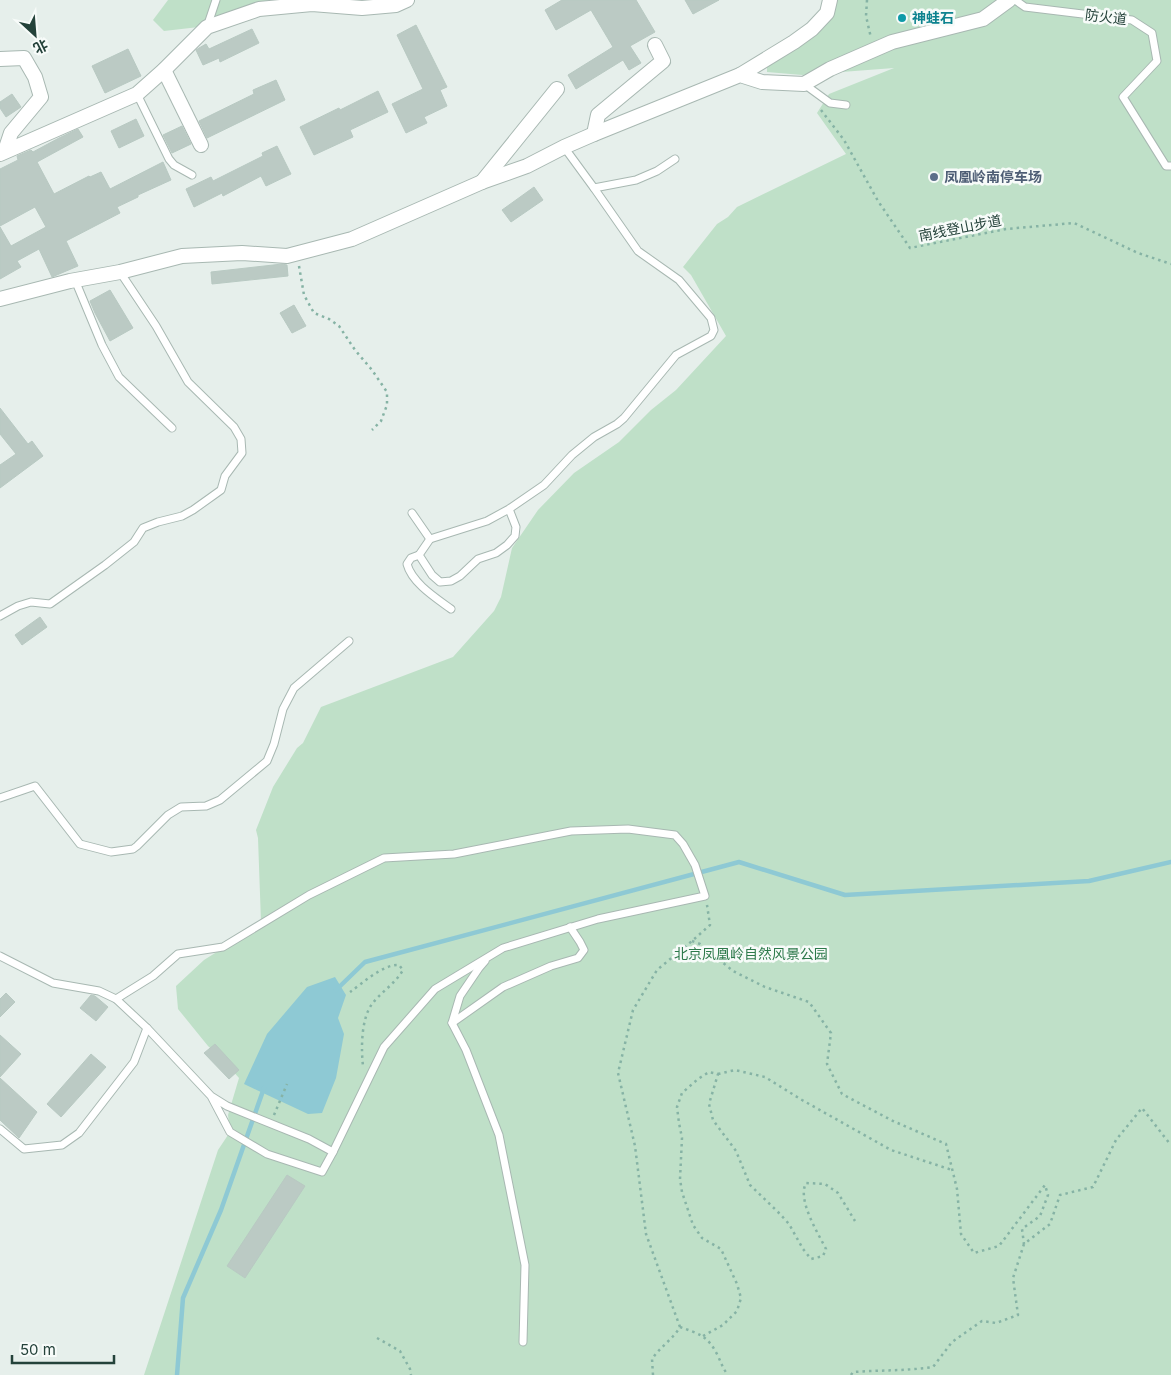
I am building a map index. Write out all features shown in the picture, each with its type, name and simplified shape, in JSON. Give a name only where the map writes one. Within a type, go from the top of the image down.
[{"type":"street","points":[[2,152],[137,94],[207,27],[259,9],[312,4],[362,8],[396,5],[407,0]]},
{"type":"street","points":[[0,299],[182,256],[242,253],[287,256],[352,238],[482,182],[527,166],[594,134],[740,75],[812,29],[827,13],[830,0]]},
{"type":"street","points":[[740,75],[762,82],[804,84],[830,69],[892,42],[983,19],[1009,0]]},
{"type":"street","points":[[594,134],[598,115],[663,61],[654,45]]},
{"type":"street","points":[[0,59],[24,58],[35,77],[41,97],[11,133],[2,152]]},
{"type":"street","points":[[164,70],[201,146]]},
{"type":"street","points":[[482,182],[557,89]]},
{"type":"lane","points":[[207,27],[216,0]]},
{"type":"lane","name":"防火道","points":[[1015,0],[1025,8],[1132,20],[1152,33],[1157,61],[1123,97],[1166,166],[1171,166]]},
{"type":"lane","points":[[804,84],[830,103],[846,105]]},
{"type":"lane","points":[[137,94],[169,159],[174,165],[192,175]]},
{"type":"lane","points":[[451,609],[416,580],[409,570],[408,564],[411,558],[419,555],[430,539],[487,520],[509,509],[544,485],[572,455],[594,437],[624,418],[676,355],[711,336],[714,330],[711,318],[680,280],[638,251],[564,147]]},
{"type":"lane","points":[[594,188],[636,180],[657,171],[675,159]]},
{"type":"lane","points":[[0,616],[18,606],[31,602],[50,604],[134,542],[143,528],[182,516],[194,510],[222,490],[225,476],[242,453],[241,439],[234,427],[188,382],[156,326],[120,272]]},
{"type":"lane","points":[[75,280],[118,377],[172,428]]},
{"type":"lane","points":[[419,555],[440,582],[451,581],[460,576],[478,559],[496,553],[515,536],[516,527],[509,509]]},
{"type":"lane","points":[[412,512],[430,539]]},
{"type":"lane","points":[[0,798],[36,786],[80,844],[111,852],[133,849],[168,815],[181,807],[206,806],[220,800],[267,760],[274,744],[284,709],[294,688],[349,641]]},
{"type":"lane","points":[[116,1000],[152,976],[178,954],[222,947],[308,895],[384,858],[454,854],[571,831],[628,829],[675,835],[683,844],[695,865],[705,896],[598,919],[503,948],[435,988],[384,1047],[322,1172],[267,1154],[230,1132],[211,1096]]},
{"type":"lane","points":[[452,1022],[503,987],[551,966],[578,958],[584,950],[570,927]]},
{"type":"lane","points":[[490,955],[478,968],[460,996],[452,1022],[466,1050],[499,1135],[526,1265],[523,1342]]},
{"type":"lane","points":[[0,956],[53,983],[99,991],[116,1000],[146,1028],[211,1096],[227,1106],[309,1139],[333,1152]]},
{"type":"lane","points":[[0,1129],[24,1150],[62,1145],[78,1133],[134,1062],[146,1028]]},
{"type":"path","points":[[867,0],[866,16],[869,33],[875,49]]},
{"type":"path","name":"南线登山步道","points":[[818,106],[844,140],[878,202],[910,248],[1006,229],[1074,223],[1138,253],[1171,264]]},
{"type":"path","points":[[296,254],[304,295],[314,313],[329,319],[339,326],[387,392],[387,405],[381,421],[372,430]]},
{"type":"path","points":[[653,1375],[652,1359],[659,1349],[677,1333],[680,1327],[646,1234],[635,1146],[618,1072],[633,1010],[657,970],[710,925],[705,896]]},
{"type":"path","points":[[692,941],[700,944],[733,971],[765,987],[809,1002],[831,1033],[827,1064],[842,1094],[893,1121],[946,1144],[957,1189],[961,1234],[974,1253],[999,1246],[1045,1186],[1048,1195],[1040,1216],[1022,1229],[1024,1244],[1013,1278],[1018,1315],[996,1322],[982,1321],[952,1342],[933,1367],[853,1372],[850,1375]]},
{"type":"path","points":[[350,992],[378,972],[395,965],[399,965],[404,970],[370,1006],[364,1023],[361,1051],[365,1086]]},
{"type":"path","points":[[703,1336],[722,1325],[737,1311],[741,1298],[737,1284],[721,1249],[702,1238],[694,1226],[682,1192],[680,1179],[682,1138],[678,1124],[677,1107],[682,1093],[698,1079],[709,1072],[718,1074],[735,1070],[765,1077],[891,1150],[952,1170]]},
{"type":"path","points":[[718,1074],[709,1104],[713,1120],[736,1151],[750,1185],[789,1224],[811,1259],[823,1256],[826,1249],[812,1222],[805,1203],[803,1188],[806,1183],[825,1184],[838,1193],[855,1221]]},
{"type":"path","points":[[270,1123],[287,1084]]},
{"type":"path","points":[[1024,1244],[1050,1224],[1060,1195],[1093,1187],[1116,1140],[1142,1108],[1171,1143]]},
{"type":"path","points":[[680,1327],[703,1336],[710,1343],[724,1371],[728,1375]]},
{"type":"path","points":[[377,1338],[400,1350],[411,1375]]},
{"type":"green space","points":[[168,0],[397,0],[251,14],[199,27],[164,31],[153,20]]},
{"type":"green space","name":"北京凤凰岭自然风景公园","points":[[833,0],[1171,0],[1171,1375],[144,1375],[218,1150],[230,1132],[228,1115],[239,1078],[208,1046],[178,1009],[176,986],[204,960],[261,922],[258,838],[256,830],[273,787],[297,748],[303,743],[321,707],[453,657],[494,611],[501,597],[512,548],[538,510],[574,473],[619,442],[651,410],[676,390],[726,336],[691,275],[683,267],[717,224],[728,217],[737,207],[846,154],[817,113],[829,94],[894,68],[802,75],[767,72],[767,62]]},
{"type":"water","points":[[335,977],[346,995],[338,1018],[344,1034],[336,1078],[322,1113],[308,1114],[244,1084],[267,1034],[307,987]]},
{"type":"building","points":[[562,0],[636,0],[655,32],[630,46],[641,63],[629,70],[623,60],[576,89],[568,75],[613,47],[591,10],[556,30],[545,10]]},
{"type":"building","points":[[685,0],[719,0],[693,14]]},
{"type":"building","points":[[416,25],[447,87],[440,90],[447,106],[424,117],[427,123],[406,133],[392,104],[423,89],[397,35]]},
{"type":"building","points":[[252,29],[259,43],[220,62],[219,58],[203,65],[196,50],[206,44],[209,49]]},
{"type":"building","points":[[128,49],[141,76],[105,93],[92,66]]},
{"type":"building","points":[[276,80],[285,100],[207,138],[199,121],[254,94],[253,90]]},
{"type":"building","points":[[378,91],[388,112],[350,130],[353,137],[314,155],[300,127]]},
{"type":"building","points":[[12,94],[21,107],[6,117],[0,108],[0,102]]},
{"type":"building","points":[[136,119],[144,136],[119,148],[111,131]]},
{"type":"building","points":[[182,126],[191,144],[172,153],[163,135]]},
{"type":"building","points":[[78,129],[83,137],[37,162],[54,194],[101,172],[110,189],[163,162],[171,180],[117,207],[120,213],[66,241],[78,266],[52,277],[39,249],[17,261],[21,267],[0,279],[0,227],[11,246],[46,227],[35,207],[0,226],[0,169],[18,160],[17,156],[31,150],[33,152]]},
{"type":"building","points":[[277,146],[291,174],[266,186],[261,176],[223,196],[222,193],[194,207],[186,189],[211,177],[213,181],[263,156],[262,153]]},
{"type":"building","points":[[534,187],[543,200],[511,222],[502,210]]},
{"type":"building","points":[[287,265],[288,276],[212,284],[211,272]]},
{"type":"building","points":[[110,290],[133,328],[110,341],[90,301]]},
{"type":"building","points":[[294,305],[306,326],[292,333],[280,313]]},
{"type":"building","points":[[0,408],[28,444],[32,441],[43,456],[0,488],[0,465],[16,454],[0,434]]},
{"type":"building","points":[[40,617],[47,627],[22,645],[15,635]]},
{"type":"building","points":[[6,993],[15,1002],[0,1017],[0,999]]},
{"type":"building","points":[[91,995],[108,1007],[96,1021],[80,1008]]},
{"type":"building","points":[[0,1035],[21,1054],[0,1077]]},
{"type":"building","points":[[215,1044],[239,1070],[229,1079],[204,1053]]},
{"type":"building","points":[[91,1054],[106,1067],[61,1117],[47,1104]]},
{"type":"building","points":[[0,1078],[37,1112],[19,1138],[0,1120]]},
{"type":"building","points":[[287,1175],[305,1186],[245,1278],[227,1266]]},
{"type":"waterway","points":[[336,990],[365,962],[739,862],[845,895],[1089,881],[1171,862]]},
{"type":"waterway","points":[[177,1375],[183,1298],[221,1210],[264,1088]]},
{"type":"place","name":"神蛙石","points":[[902,18]]},
{"type":"place","name":"凤凰岭南停车场","points":[[934,177]]}]
